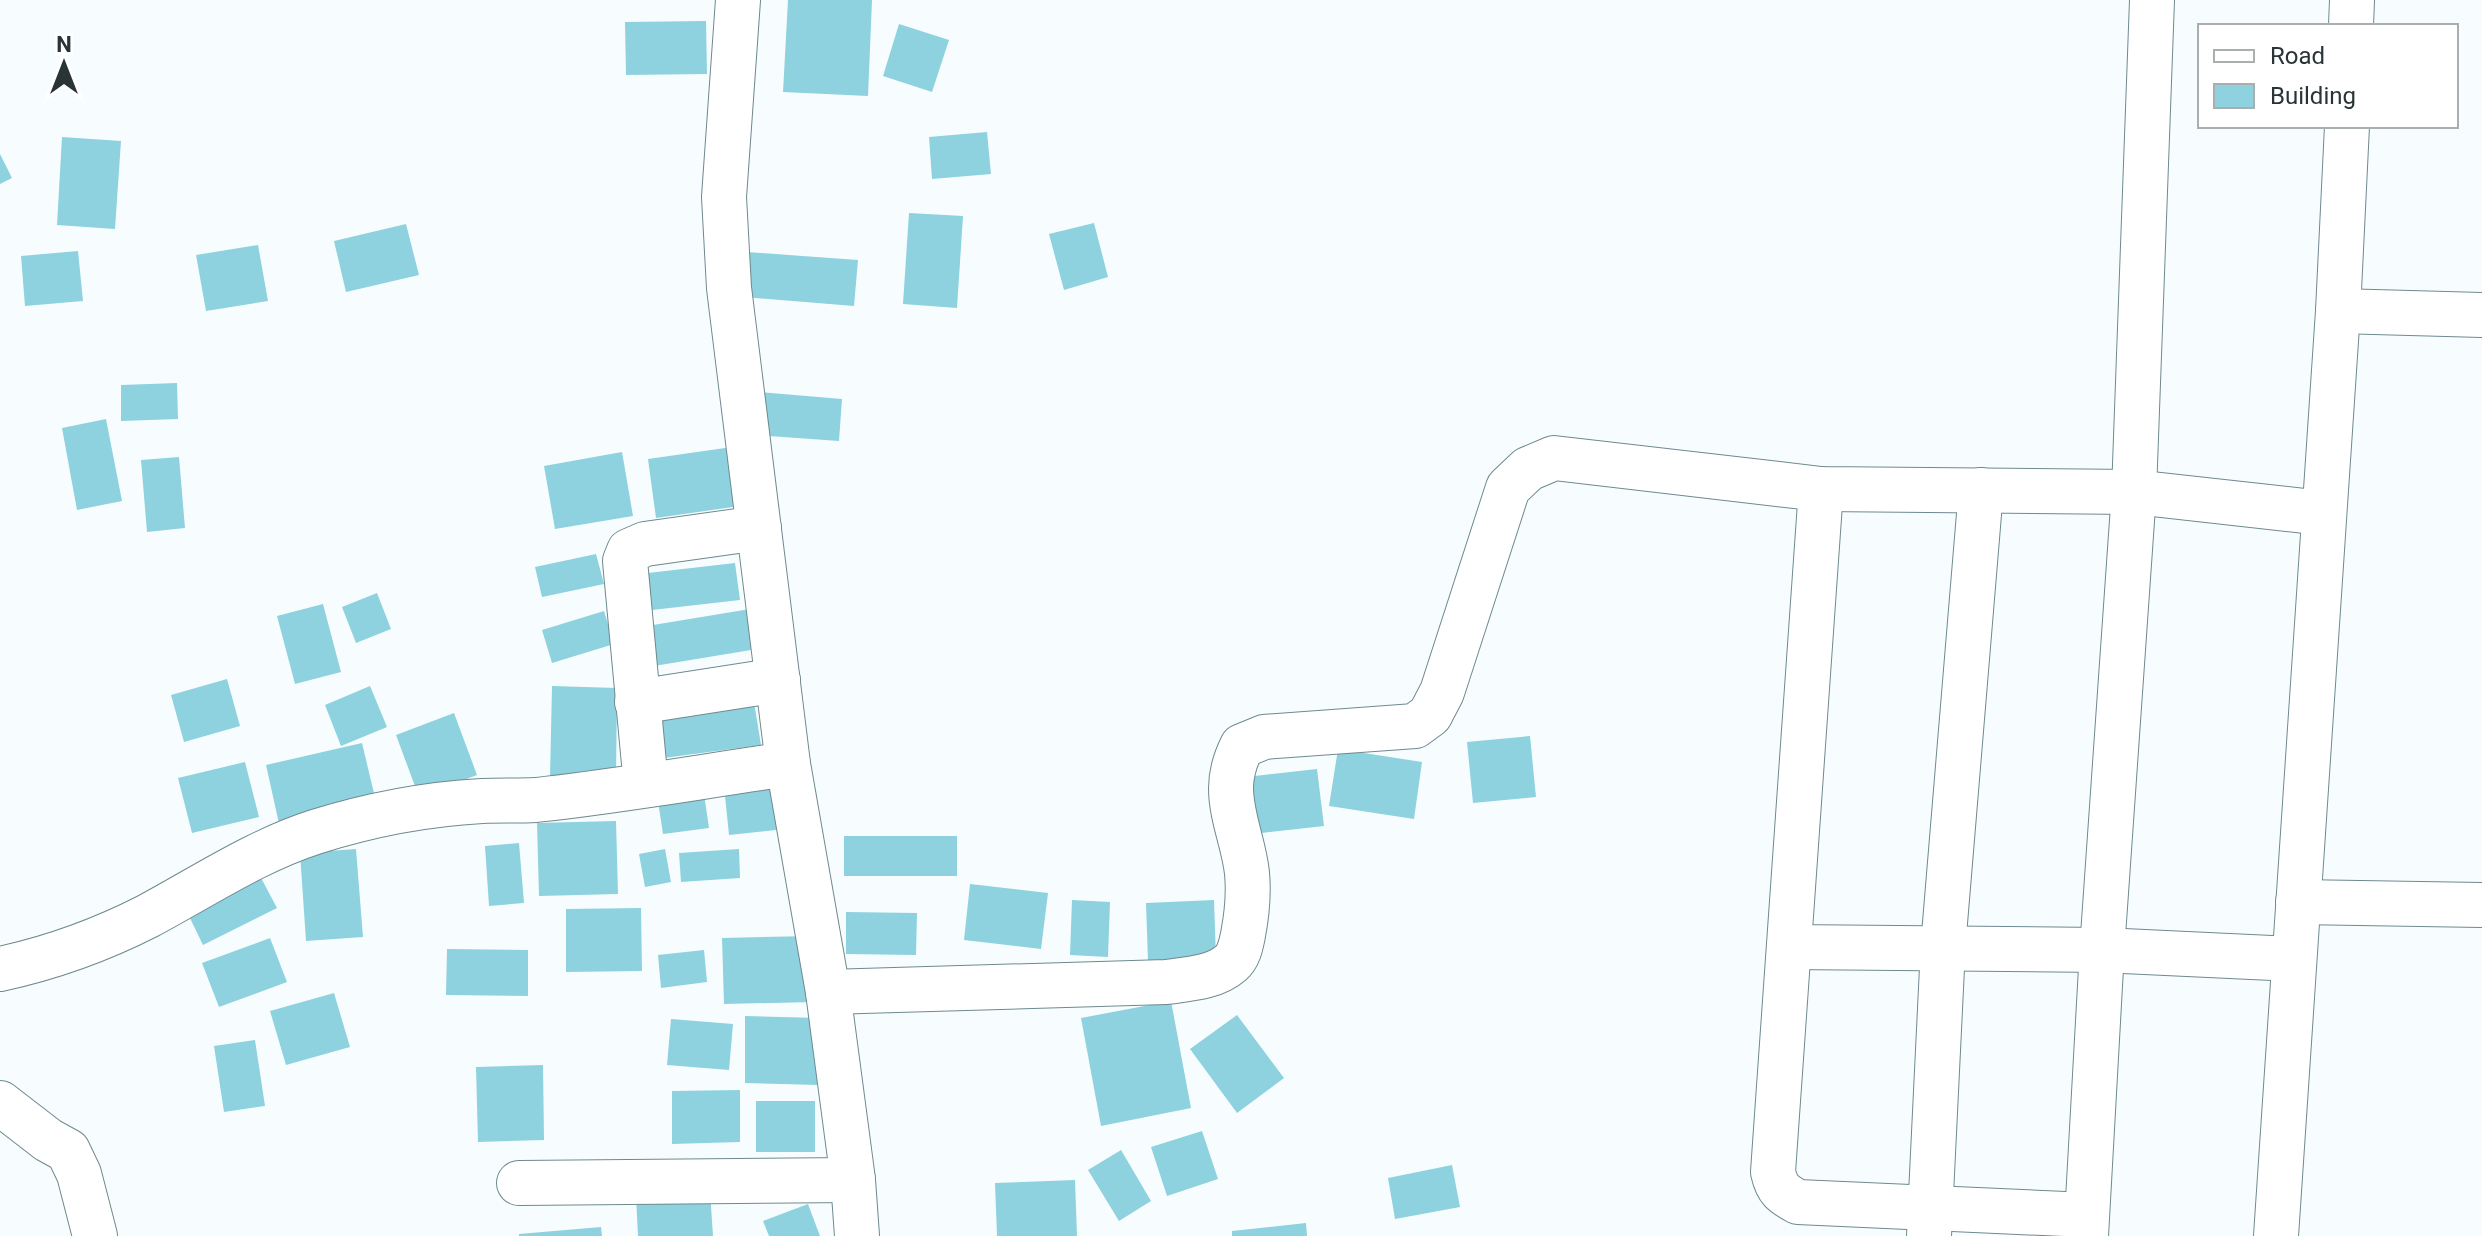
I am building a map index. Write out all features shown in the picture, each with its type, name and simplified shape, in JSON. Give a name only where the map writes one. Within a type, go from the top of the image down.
[{"type":"street","points":[[738,0],[724,197],[729,288],[788,764],[828,992],[853,1180],[857,1236]]},
{"type":"street","points":[[1821,489],[1773,1172],[1776,1185],[1781,1193],[1798,1202],[1930,1222],[2087,1225],[2102,950],[2134,492],[2152,0]]},
{"type":"street","points":[[2351,24],[2352,0]]},
{"type":"street","points":[[2276,1236],[2338,311],[2347,128]]},
{"type":"street","points":[[2338,311],[2482,315]]},
{"type":"street","points":[[828,992],[1166,982],[1211,974],[1230,964],[1237,955],[1248,908],[1246,871],[1234,820],[1231,788],[1233,765],[1242,746],[1264,737],[1415,726],[1430,715],[1442,692],[1508,488],[1528,469],[1554,458],[1821,489],[2134,492],[2323,513]]},
{"type":"street","points":[[1930,1222],[1943,947],[1981,490]]},
{"type":"street","points":[[646,785],[625,561],[629,551],[665,540],[759,528]]},
{"type":"street","points":[[637,702],[778,680]]},
{"type":"street","points":[[0,969],[49,957],[92,941],[144,918],[256,857],[311,833],[345,823],[428,807],[480,801],[532,800],[788,764]]},
{"type":"street","points":[[2298,902],[2482,905]]},
{"type":"street","points":[[1789,947],[2102,950],[2293,959]]},
{"type":"street","points":[[0,1103],[48,1140],[68,1151],[79,1174],[95,1236]]},
{"type":"street","points":[[519,1183],[853,1180]]},
{"type":"building","points":[[788,0],[872,0],[868,96],[783,92]]},
{"type":"building","points":[[706,21],[707,74],[626,75],[625,22]]},
{"type":"building","points":[[899,24],[949,40],[932,92],[883,76]]},
{"type":"building","points":[[987,132],[991,174],[932,179],[929,137]]},
{"type":"building","points":[[62,137],[121,141],[115,229],[57,225]]},
{"type":"building","points":[[0,154],[12,178],[0,184]]},
{"type":"building","points":[[909,213],[963,216],[957,308],[903,304]]},
{"type":"building","points":[[1094,223],[1108,277],[1064,290],[1049,234]]},
{"type":"building","points":[[406,224],[419,275],[346,292],[334,241]]},
{"type":"building","points":[[258,245],[268,301],[206,311],[196,255]]},
{"type":"building","points":[[78,251],[83,301],[25,306],[21,256]]},
{"type":"building","points":[[747,252],[858,260],[854,306],[744,297]]},
{"type":"building","points":[[177,383],[178,419],[121,421],[121,385]]},
{"type":"building","points":[[758,392],[842,399],[839,441],[754,435]]},
{"type":"building","points":[[106,419],[122,501],[77,510],[62,428]]},
{"type":"building","points":[[732,447],[740,506],[656,518],[648,459]]},
{"type":"building","points":[[622,452],[633,516],[555,529],[544,466]]},
{"type":"building","points":[[179,457],[185,528],[147,532],[141,460]]},
{"type":"building","points":[[596,554],[604,584],[542,597],[535,567]]},
{"type":"building","points":[[735,563],[740,600],[652,610],[648,573]]},
{"type":"building","points":[[377,593],[391,629],[356,643],[342,607]]},
{"type":"building","points":[[323,604],[341,672],[295,684],[277,616]]},
{"type":"building","points":[[750,609],[757,649],[648,667],[641,627]]},
{"type":"building","points":[[604,611],[614,644],[552,663],[542,630]]},
{"type":"building","points":[[227,679],[240,726],[184,742],[171,695]]},
{"type":"building","points":[[370,686],[387,727],[341,746],[325,705]]},
{"type":"building","points":[[552,686],[617,688],[616,779],[550,778]]},
{"type":"building","points":[[754,702],[761,745],[664,758],[658,715]]},
{"type":"building","points":[[454,713],[477,775],[419,797],[396,735]]},
{"type":"building","points":[[1530,736],[1536,797],[1473,803],[1467,742]]},
{"type":"building","points":[[362,743],[377,806],[280,828],[266,765]]},
{"type":"building","points":[[1338,749],[1422,762],[1414,819],[1329,806]]},
{"type":"building","points":[[245,762],[259,817],[192,833],[178,778]]},
{"type":"building","points":[[1317,769],[1324,826],[1253,834],[1246,777]]},
{"type":"building","points":[[780,780],[785,829],[729,835],[724,786]]},
{"type":"building","points":[[704,794],[709,828],[663,834],[658,801]]},
{"type":"building","points":[[616,821],[618,894],[539,896],[537,823]]},
{"type":"building","points":[[844,836],[957,836],[957,876],[844,876]]},
{"type":"building","points":[[519,843],[524,903],[489,906],[485,846]]},
{"type":"building","points":[[356,849],[363,937],[306,941],[300,853]]},
{"type":"building","points":[[665,849],[671,882],[645,887],[639,854]]},
{"type":"building","points":[[739,849],[740,878],[681,882],[679,853]]},
{"type":"building","points":[[260,876],[277,908],[203,945],[187,912]]},
{"type":"building","points":[[970,884],[1048,893],[1041,949],[964,940]]},
{"type":"building","points":[[1072,900],[1110,902],[1108,957],[1070,955]]},
{"type":"building","points":[[1214,900],[1216,959],[1148,961],[1146,903]]},
{"type":"building","points":[[641,908],[642,971],[566,972],[566,909]]},
{"type":"building","points":[[846,912],[917,913],[916,955],[846,954]]},
{"type":"building","points":[[812,936],[814,1002],[724,1004],[722,938]]},
{"type":"building","points":[[270,938],[287,982],[219,1007],[202,963]]},
{"type":"building","points":[[447,949],[528,950],[528,996],[446,995]]},
{"type":"building","points":[[704,950],[707,982],[661,988],[658,955]]},
{"type":"building","points":[[334,993],[350,1047],[286,1065],[270,1011]]},
{"type":"building","points":[[1171,1001],[1191,1108],[1101,1126],[1081,1018]]},
{"type":"building","points":[[1237,1015],[1284,1078],[1237,1113],[1190,1049]]},
{"type":"building","points":[[745,1016],[820,1018],[819,1085],[745,1083]]},
{"type":"building","points":[[671,1019],[733,1024],[729,1070],[667,1065]]},
{"type":"building","points":[[255,1040],[265,1106],[224,1112],[214,1046]]},
{"type":"building","points":[[543,1065],[544,1140],[478,1142],[476,1067]]},
{"type":"building","points":[[740,1090],[740,1142],[672,1144],[672,1091]]},
{"type":"building","points":[[756,1101],[815,1101],[815,1152],[756,1152]]},
{"type":"building","points":[[1202,1131],[1218,1179],[1167,1196],[1151,1147]]},
{"type":"building","points":[[1121,1150],[1151,1201],[1119,1221],[1088,1170]]},
{"type":"building","points":[[1452,1165],[1460,1207],[1395,1219],[1388,1178]]},
{"type":"building","points":[[1075,1180],[1077,1236],[997,1236],[995,1183]]},
{"type":"building","points":[[710,1191],[713,1236],[638,1236],[636,1196]]},
{"type":"building","points":[[808,1204],[820,1236],[769,1236],[763,1221]]},
{"type":"building","points":[[1306,1223],[1307,1236],[1232,1236],[1232,1231]]},
{"type":"building","points":[[601,1227],[602,1236],[519,1236],[519,1234]]}]
